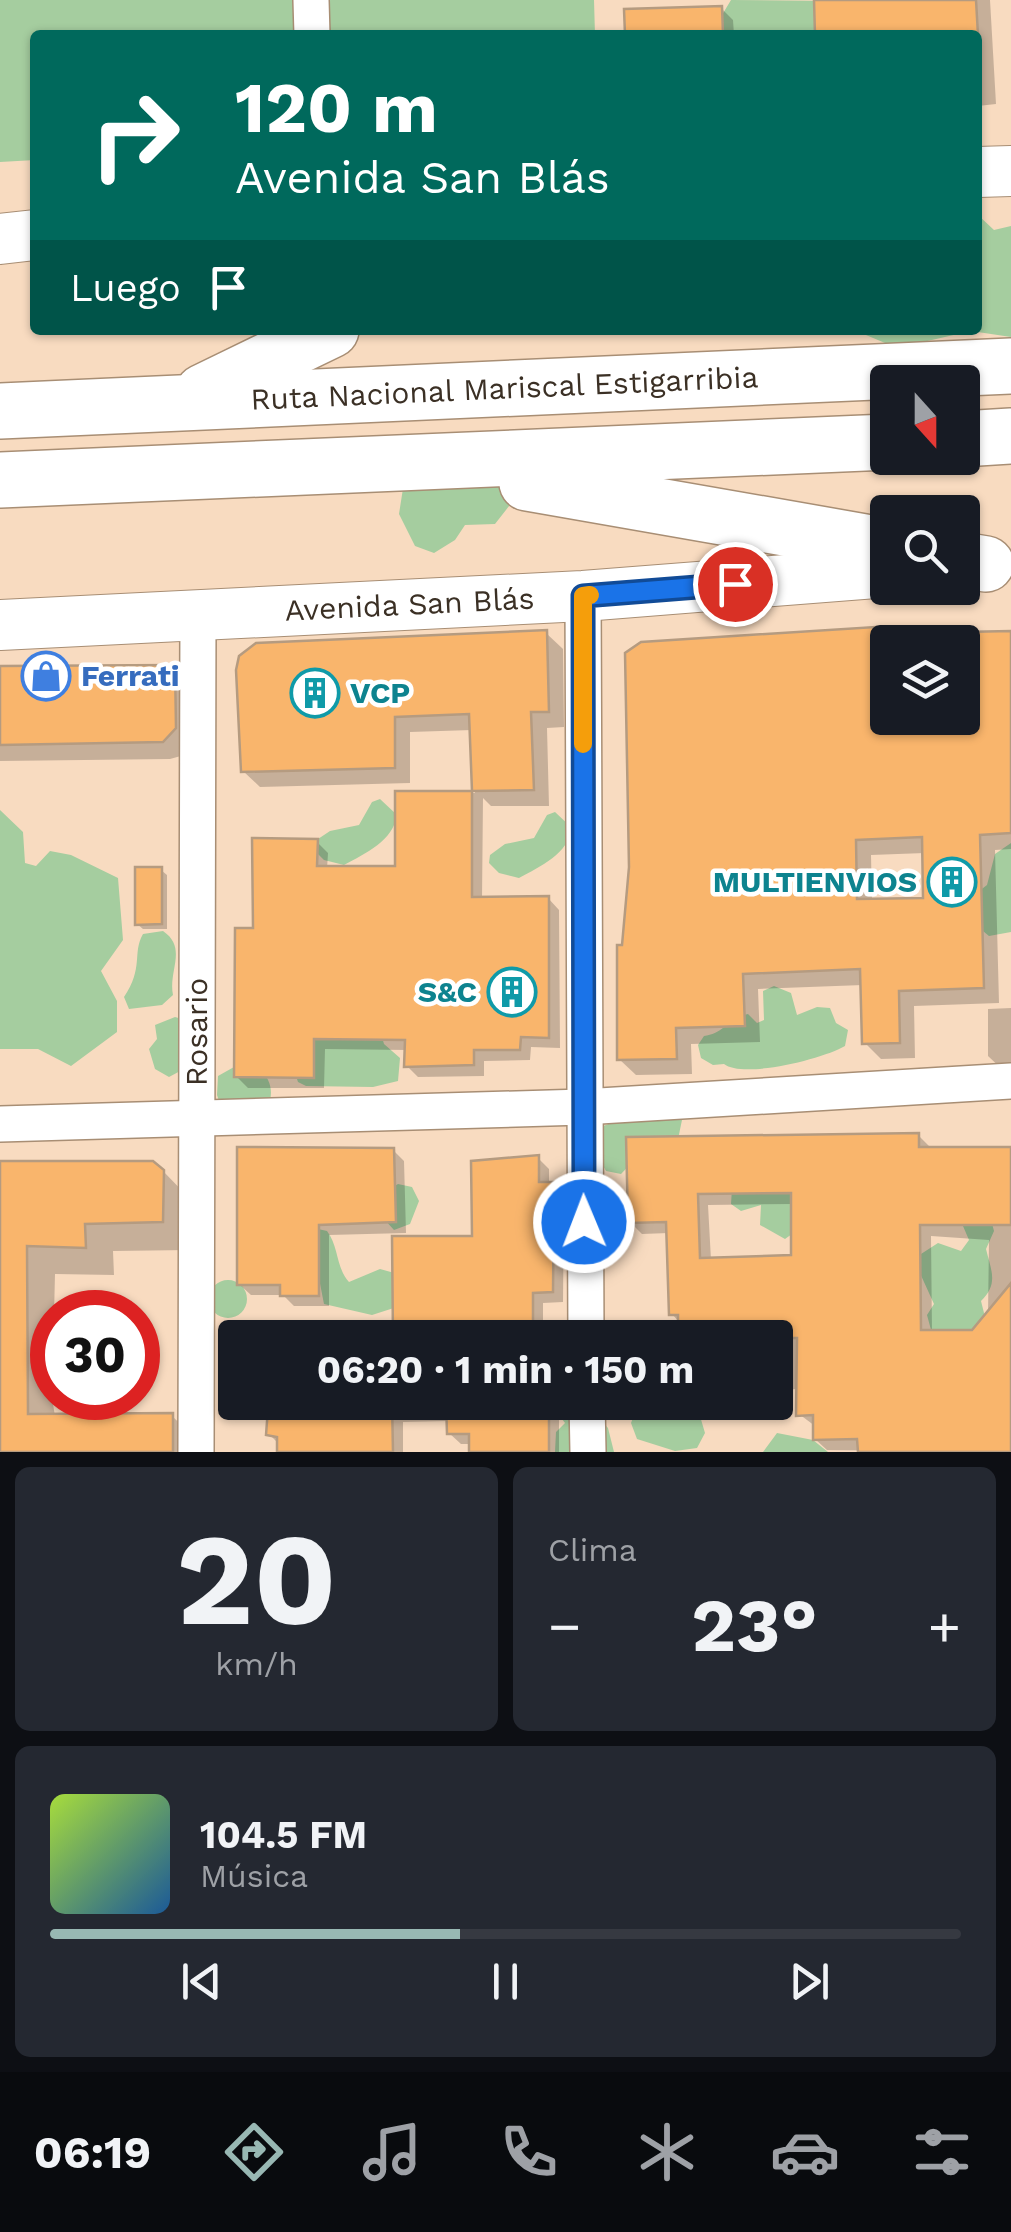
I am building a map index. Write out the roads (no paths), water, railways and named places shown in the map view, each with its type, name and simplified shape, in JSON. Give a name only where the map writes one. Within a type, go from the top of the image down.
[{"type":"highway","points":[[181,403],[320,335]]},
{"type":"highway","name":"Ruta Nacional Mariscal Estigarribia","points":[[0,411],[1011,366]]},
{"type":"highway","points":[[980,438],[1011,436]]},
{"type":"highway","points":[[0,480],[421,466],[870,443]]},
{"type":"highway","points":[[421,466],[870,543]]},
{"type":"street","points":[[311,0],[312,30]]},
{"type":"street","points":[[982,172],[1011,171]]},
{"type":"street","points":[[0,203],[30,204]]},
{"type":"street","points":[[0,239],[30,235]]},
{"type":"street","name":"Avenida San Blás","points":[[0,625],[198,612],[583,596],[870,573]]},
{"type":"street","points":[[583,596],[586,1320]]},
{"type":"street","name":"Avenida San Blás","points":[[0,608],[53,620]]},
{"type":"street","name":"Rosario","points":[[196,1452],[198,612]]},
{"type":"street","points":[[0,1124],[582,1107],[1011,1082]]},
{"type":"street","points":[[587,1420],[588,1452]]},
{"type":"place","name":"Ferrati","points":[[46,676]]},
{"type":"place","name":"VCP","points":[[315,693]]},
{"type":"place","name":"MULTIENVIOS","points":[[952,882]]},
{"type":"place","name":"S&C","points":[[512,992]]}]
